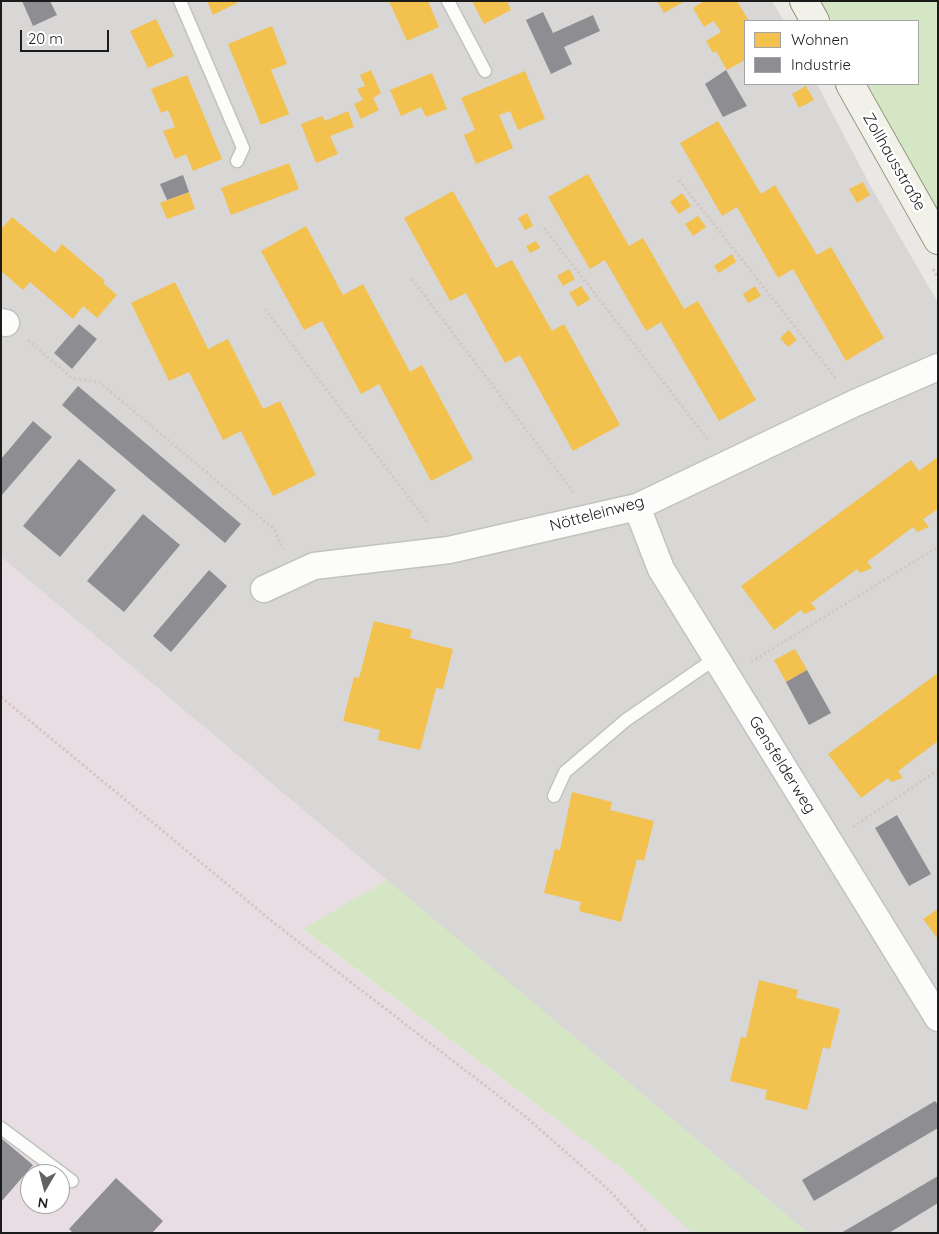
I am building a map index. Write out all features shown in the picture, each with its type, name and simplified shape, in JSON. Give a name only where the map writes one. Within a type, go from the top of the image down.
[{"type":"main road","points":[[804,1],[814,20]]},
{"type":"main road","name":"Zollhausstraße","points":[[851,85],[938,240]]},
{"type":"street","name":"Nötteleinweg","points":[[264,589],[314,566],[449,550],[637,506],[855,403],[938,367]]},
{"type":"street","name":"Gensfelderweg","points":[[637,506],[661,569],[938,1018]]},
{"type":"lane","points":[[180,1],[243,148],[237,161]]},
{"type":"lane","points":[[448,1],[485,71]]},
{"type":"lane","points":[[554,796],[566,772],[619,727],[722,667]]},
{"type":"lane","points":[[1,1128],[72,1181]]},
{"type":"path","points":[[679,180],[855,403]]},
{"type":"path","points":[[544,228],[727,464]]},
{"type":"path","points":[[412,279],[593,517]]},
{"type":"path","points":[[265,309],[449,550]]},
{"type":"path","points":[[4,322],[72,378],[99,382],[274,529],[295,574]]},
{"type":"path","points":[[722,667],[938,547]]},
{"type":"path","points":[[1,696],[274,923],[526,1117],[610,1191],[648,1233]]},
{"type":"path","points":[[830,843],[938,770]]},
{"type":"shaded area","points":[[1,1],[772,1],[783,20],[744,20],[744,85],[818,85],[870,185],[938,303],[938,1233],[808,1233],[1,557]]},
{"type":"shaded area","points":[[1,557],[387,880],[303,930],[620,1167],[693,1233],[1,1233]]},
{"type":"green space","points":[[820,1],[938,1],[938,214],[868,85],[919,85],[919,20],[830,20]]},
{"type":"green space","points":[[387,880],[808,1233],[693,1233],[620,1167],[303,929]]},
{"type":"building: Wohnen","points":[[207,1],[236,1],[237,3],[213,15]]},
{"type":"building: Wohnen","points":[[389,1],[428,1],[439,27],[407,41]]},
{"type":"building: Wohnen","points":[[472,1],[507,1],[511,10],[484,24]]},
{"type":"building: Wohnen","points":[[657,1],[685,1],[664,13]]},
{"type":"building: Wohnen","points":[[704,1],[737,1],[748,20],[744,20],[744,61],[727,70],[716,51],[713,53],[706,41],[721,32],[714,21],[704,27],[693,8]]},
{"type":"building: Wohnen","points":[[156,19],[174,56],[148,68],[130,31]]},
{"type":"building: Wohnen","points":[[272,26],[287,64],[271,70],[289,114],[261,125],[228,44]]},
{"type":"building: Wohnen","points":[[371,70],[381,93],[373,98],[379,110],[361,119],[354,104],[363,100],[357,89],[365,86],[360,75]]},
{"type":"building: Wohnen","points":[[525,71],[545,119],[518,130],[510,111],[499,115],[513,148],[476,164],[464,135],[475,130],[461,98]]},
{"type":"building: Wohnen","points":[[432,73],[447,109],[426,117],[421,107],[401,116],[390,90]]},
{"type":"building: Wohnen","points":[[187,75],[222,159],[193,171],[186,154],[175,159],[163,131],[175,127],[168,110],[161,113],[151,89]]},
{"type":"building: Wohnen","points":[[806,86],[814,100],[799,108],[792,94]]},
{"type":"building: Wohnen","points":[[348,111],[354,127],[330,136],[338,154],[316,163],[301,124],[322,116],[325,121]]},
{"type":"building: Wohnen","points":[[718,121],[761,194],[775,185],[817,255],[831,247],[884,338],[846,361],[793,269],[778,278],[737,207],[722,216],[680,143]]},
{"type":"building: Wohnen","points":[[289,163],[299,189],[231,215],[221,188]]},
{"type":"building: Wohnen","points":[[588,174],[629,246],[643,238],[684,309],[698,301],[756,400],[719,421],[661,322],[646,331],[605,260],[590,269],[548,197]]},
{"type":"building: Wohnen","points":[[863,182],[870,195],[857,203],[849,189]]},
{"type":"building: Wohnen","points":[[453,191],[496,268],[512,260],[552,331],[564,324],[620,425],[573,451],[520,355],[505,363],[466,293],[450,301],[404,218]]},
{"type":"building: Wohnen","points":[[189,192],[195,209],[167,219],[160,203]]},
{"type":"building: Wohnen","points":[[682,193],[691,206],[679,214],[670,202]]},
{"type":"building: Wohnen","points":[[527,213],[533,226],[525,230],[518,218]]},
{"type":"building: Wohnen","points":[[698,216],[706,227],[693,236],[685,224]]},
{"type":"building: Wohnen","points":[[12,217],[55,253],[62,244],[105,281],[103,283],[117,295],[97,318],[83,306],[73,319],[30,282],[23,290],[1,271],[1,225],[3,227]]},
{"type":"building: Wohnen","points":[[306,226],[343,295],[363,284],[410,372],[422,365],[473,459],[431,481],[379,384],[361,394],[322,321],[304,330],[261,251]]},
{"type":"building: Wohnen","points":[[536,241],[540,248],[530,253],[526,246]]},
{"type":"building: Wohnen","points":[[732,254],[736,262],[719,273],[714,266]]},
{"type":"building: Wohnen","points":[[569,269],[575,279],[563,286],[557,276]]},
{"type":"building: Wohnen","points":[[175,282],[208,349],[228,339],[263,409],[280,401],[316,475],[273,496],[241,431],[223,440],[189,372],[169,381],[131,303]]},
{"type":"building: Wohnen","points":[[581,286],[590,299],[578,307],[569,293]]},
{"type":"building: Wohnen","points":[[755,286],[761,296],[748,303],[743,294]]},
{"type":"building: Wohnen","points":[[789,330],[797,340],[788,347],[780,338]]},
{"type":"building: Wohnen","points":[[938,457],[938,509],[923,519],[929,527],[917,532],[913,527],[867,562],[872,568],[860,573],[857,569],[811,603],[816,609],[804,614],[801,610],[774,630],[741,586],[911,460],[919,471]]},
{"type":"building: Wohnen","points":[[374,621],[412,630],[410,638],[453,649],[443,689],[436,688],[420,750],[378,740],[380,730],[343,721],[354,677],[359,678]]},
{"type":"building: Wohnen","points":[[795,649],[807,670],[786,682],[774,660]]},
{"type":"building: Wohnen","points":[[938,673],[938,741],[898,771],[903,778],[891,782],[888,778],[861,798],[828,754]]},
{"type":"building: Wohnen","points":[[572,792],[612,802],[610,810],[654,821],[644,861],[637,859],[621,922],[579,911],[581,902],[544,893],[555,849],[560,850]]},
{"type":"building: Wohnen","points":[[938,909],[938,939],[923,919]]},
{"type":"building: Wohnen","points":[[759,980],[798,990],[796,998],[840,1009],[830,1049],[823,1047],[807,1110],[765,1099],[767,1090],[730,1081],[741,1037],[746,1038]]},
{"type":"building: Industrie","points":[[22,1],[50,1],[57,15],[33,26]]},
{"type":"building: Industrie","points":[[543,12],[553,33],[593,15],[600,31],[564,47],[572,64],[551,74],[526,20]]},
{"type":"building: Industrie","points":[[726,70],[747,106],[723,117],[705,84]]},
{"type":"building: Industrie","points":[[183,175],[189,192],[167,200],[160,184]]},
{"type":"building: Industrie","points":[[79,324],[97,339],[72,369],[54,353]]},
{"type":"building: Industrie","points":[[78,386],[241,524],[225,543],[62,405]]},
{"type":"building: Industrie","points":[[33,421],[52,437],[1,496],[1,459]]},
{"type":"building: Industrie","points":[[79,459],[116,490],[60,557],[23,526]]},
{"type":"building: Industrie","points":[[143,514],[180,545],[124,612],[87,581]]},
{"type":"building: Industrie","points":[[209,570],[227,586],[171,652],[153,636]]},
{"type":"building: Industrie","points":[[807,670],[831,713],[809,725],[786,682]]},
{"type":"building: Industrie","points":[[897,815],[931,874],[909,886],[875,828]]},
{"type":"building: Industrie","points":[[935,1101],[938,1105],[938,1128],[814,1201],[802,1180]]},
{"type":"building: Industrie","points":[[1,1138],[32,1164],[20,1164],[20,1180],[1,1202]]},
{"type":"building: Industrie","points":[[938,1176],[938,1203],[889,1233],[841,1233]]},
{"type":"building: Industrie","points":[[116,1178],[163,1221],[152,1233],[73,1233],[69,1229]]}]
